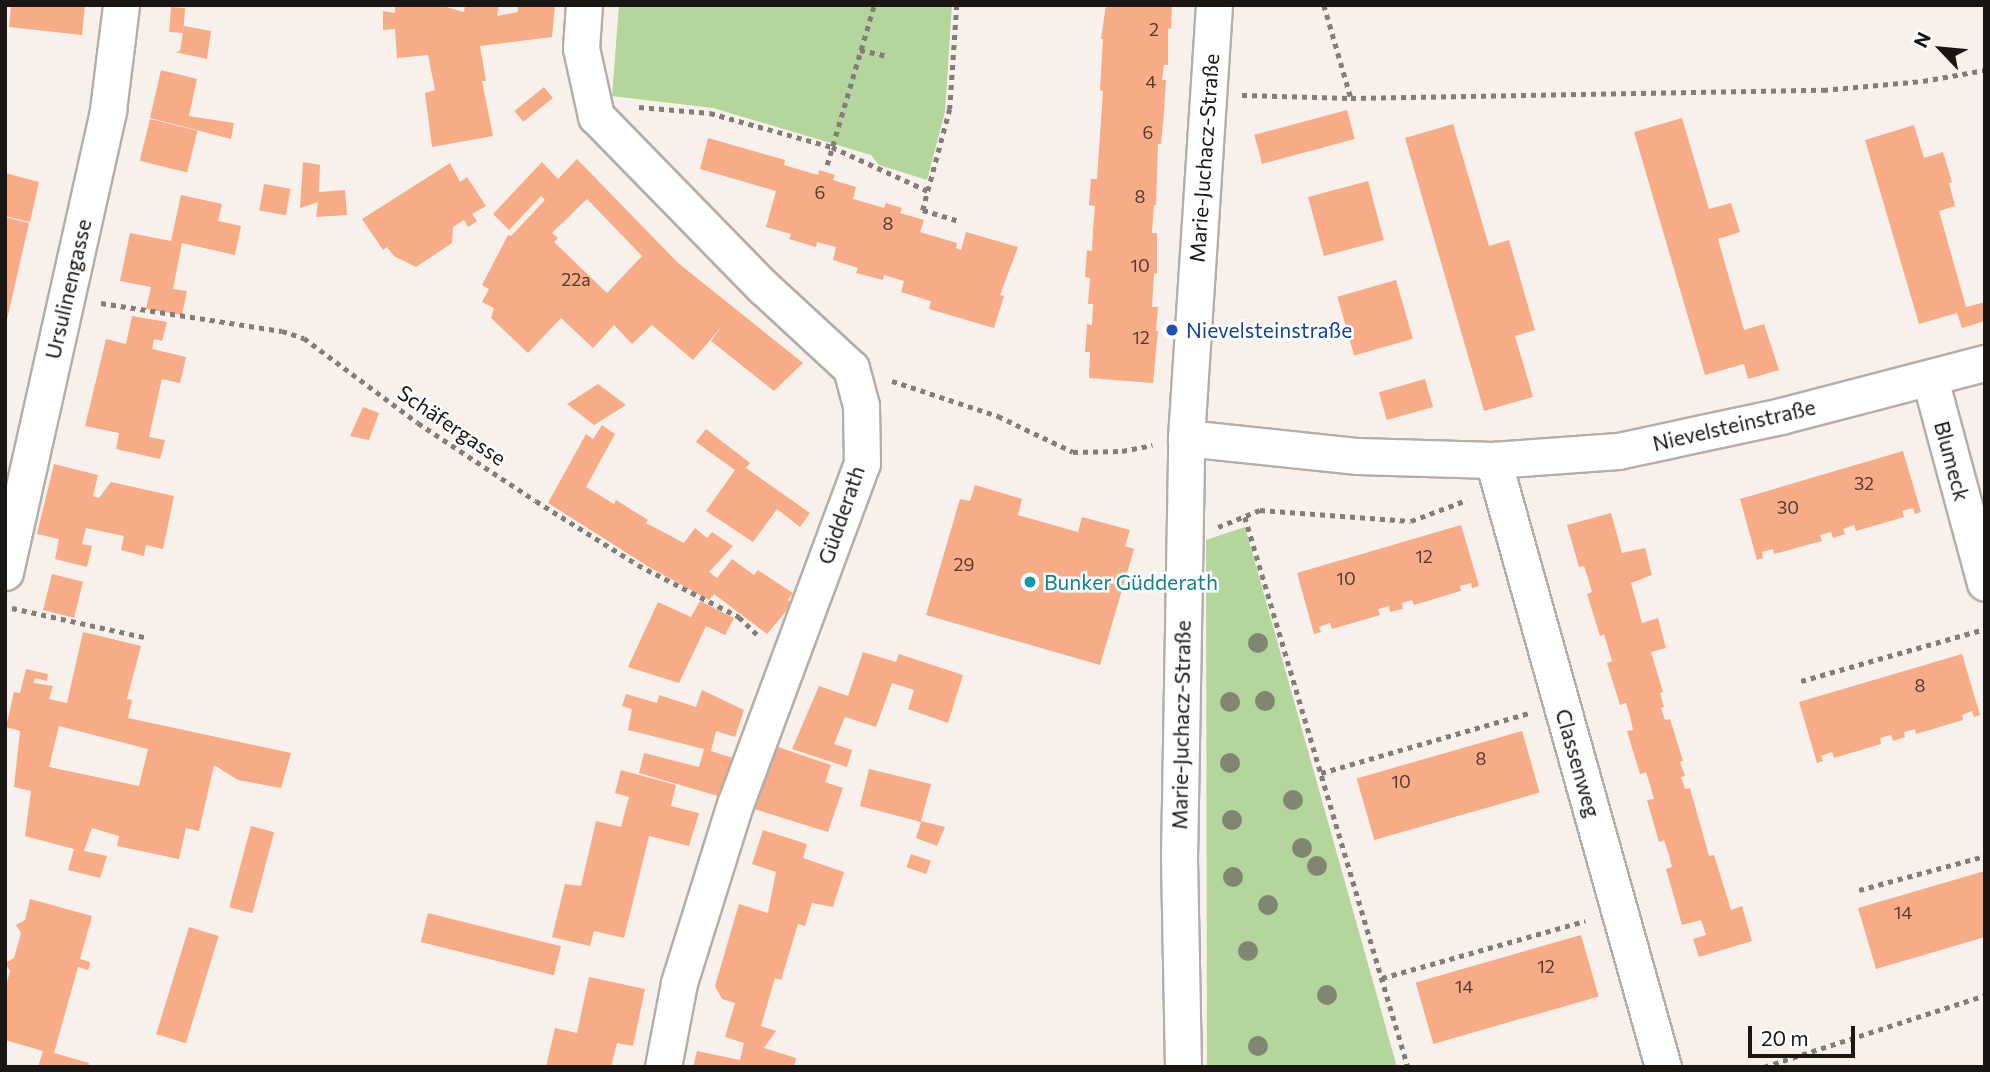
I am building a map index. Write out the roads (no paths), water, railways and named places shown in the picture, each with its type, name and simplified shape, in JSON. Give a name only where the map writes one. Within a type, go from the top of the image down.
[{"type":"street","name":"Ursulinengasse","points":[[5,571],[108,110],[121,5]]},
{"type":"street","name":"Güdderath","points":[[584,5],[580,48],[596,116],[742,266],[851,368],[861,406],[862,463],[735,804],[678,983],[663,1067]]},
{"type":"street","name":"Marie-Juchacz-Straße","points":[[1183,1067],[1179,858],[1186,438],[1214,5]]},
{"type":"street","name":"Nievelsteinstraße","points":[[1186,438],[1497,474],[1781,416],[1985,363]]},
{"type":"street","name":"Blumeck","points":[[1930,379],[1985,583]]},
{"type":"street","name":"Classenweg","points":[[1497,474],[1663,1067]]},
{"type":"place","name":"Nievelsteinstraße","points":[[1172,330]]},
{"type":"place","name":"Bunker Güdderath","points":[[1030,582]]}]
